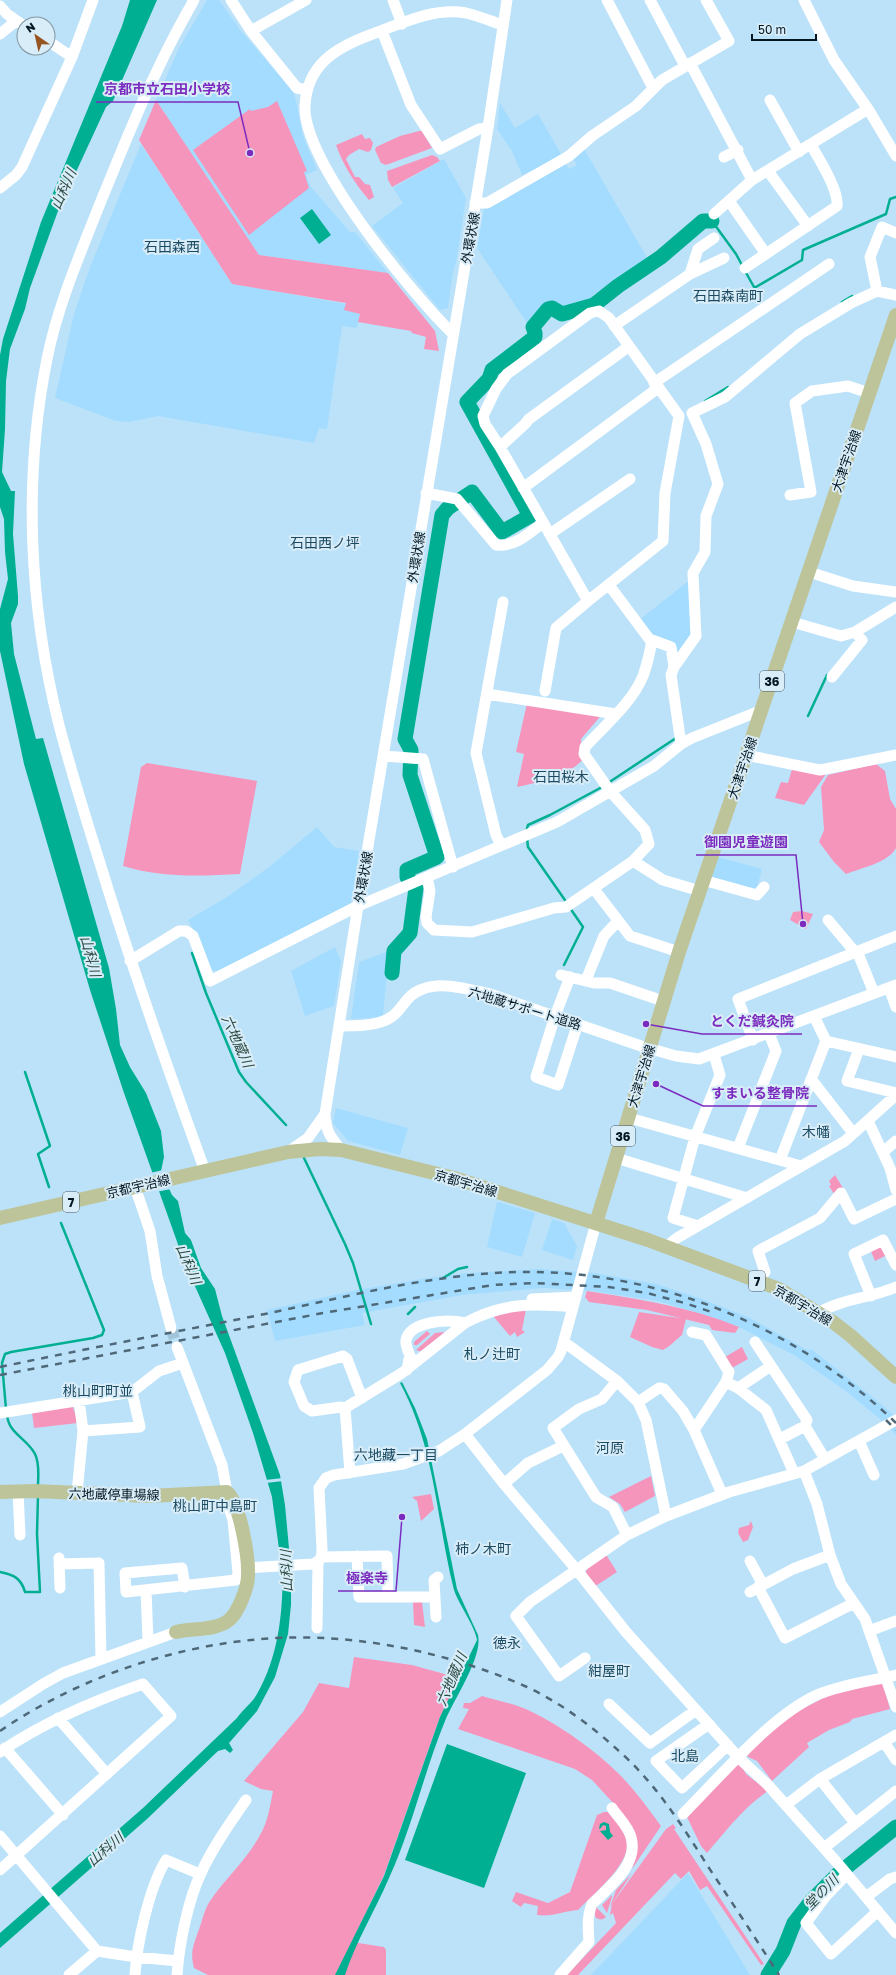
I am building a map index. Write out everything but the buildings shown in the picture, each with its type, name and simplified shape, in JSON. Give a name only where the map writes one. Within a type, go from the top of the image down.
[{"type":"main road","name":"大津宇治線","points":[[596,1223],[679,952],[896,315]]},
{"type":"main road","name":"京都宇治線","points":[[0,1218],[288,1152],[341,1150],[454,1178],[596,1223],[779,1289],[818,1313],[851,1336],[896,1377]]},
{"type":"main road","name":"六地蔵停車場線","points":[[0,1492],[37,1491],[149,1496],[227,1492]]},
{"type":"main road","points":[[176,1632],[210,1627],[229,1620],[237,1612],[252,1567],[239,1513],[234,1500],[227,1492]]},
{"type":"street","points":[[0,188],[16,175],[22,167],[72,57],[93,0]]},
{"type":"street","points":[[194,0],[156,72],[74,271],[47,357],[34,462],[32,535],[36,590],[46,661],[59,725],[130,961],[200,1172]]},
{"type":"street","points":[[231,0],[251,31],[297,88],[307,90]]},
{"type":"street","points":[[251,31],[306,0]]},
{"type":"street","points":[[393,0],[402,24]]},
{"type":"street","name":"外環状線","points":[[341,1150],[328,1134],[325,1114],[426,493],[476,203],[507,0]]},
{"type":"street","points":[[607,0],[653,88]]},
{"type":"street","points":[[650,0],[738,150],[752,180]]},
{"type":"street","points":[[476,203],[487,203],[569,156],[592,136],[636,106],[662,80],[728,41],[706,0]]},
{"type":"street","points":[[804,0],[834,60],[868,109],[896,156]]},
{"type":"street","points":[[0,6],[16,20]]},
{"type":"street","points":[[453,334],[433,314],[392,264],[328,173],[307,125],[305,106],[307,90],[319,67],[332,53],[348,44],[433,12],[466,13],[503,25]]},
{"type":"street","points":[[0,34],[16,25]]},
{"type":"street","points":[[382,31],[411,106],[440,149],[479,129],[488,128]]},
{"type":"street","points":[[56,46],[72,57]]},
{"type":"street","points":[[770,100],[799,152]]},
{"type":"street","points":[[714,214],[752,180],[868,109]]},
{"type":"street","points":[[745,268],[837,206],[837,200],[829,176],[811,145]]},
{"type":"street","points":[[724,157],[738,150]]},
{"type":"street","points":[[768,170],[808,226]]},
{"type":"street","points":[[729,201],[766,254]]},
{"type":"street","points":[[877,291],[870,257],[882,227],[896,233]]},
{"type":"street","points":[[690,274],[698,249],[714,238]]},
{"type":"street","points":[[614,326],[690,274],[724,258]]},
{"type":"street","points":[[522,488],[656,386],[829,264]]},
{"type":"street","points":[[679,416],[692,413],[725,397],[800,334],[851,303],[877,291],[896,295]]},
{"type":"street","points":[[545,691],[556,628],[663,541],[665,493],[679,416],[628,347],[609,318],[599,312],[590,313],[507,374],[496,389],[483,416],[485,424],[500,447],[522,488],[588,601]]},
{"type":"street","points":[[500,447],[529,419],[628,347]]},
{"type":"street","points":[[790,495],[811,492],[795,403],[812,391],[848,386],[869,393]]},
{"type":"street","points":[[681,744],[671,675],[674,667],[696,636],[693,573],[705,552],[706,516],[718,484],[706,444],[692,413]]},
{"type":"street","points":[[550,534],[630,479]]},
{"type":"street","points":[[426,493],[459,500],[496,545],[506,546],[523,538],[543,523]]},
{"type":"street","points":[[809,572],[853,586],[896,592]]},
{"type":"street","points":[[609,585],[650,640],[671,647],[674,667]]},
{"type":"street","points":[[501,845],[496,835],[476,753],[503,602]]},
{"type":"street","points":[[832,677],[858,635],[896,606]]},
{"type":"street","points":[[792,622],[841,636],[858,635]]},
{"type":"street","points":[[422,879],[430,891],[426,917],[427,923],[434,930],[445,932],[472,932],[554,908],[566,907],[633,861],[649,844],[645,830],[610,791],[584,754],[585,747],[632,695],[642,676],[652,640]]},
{"type":"street","points":[[487,694],[616,714]]},
{"type":"street","points":[[130,961],[179,931],[186,931],[193,936],[210,981],[358,906],[557,822],[654,766],[681,744],[712,728],[762,710]]},
{"type":"street","points":[[746,755],[820,770],[896,755]]},
{"type":"street","points":[[384,756],[422,759],[453,867]]},
{"type":"street","points":[[633,861],[663,880],[757,895],[764,887]]},
{"type":"street","points":[[594,889],[630,936],[679,952]]},
{"type":"street","points":[[828,920],[856,952],[874,993]]},
{"type":"street","points":[[586,980],[604,936],[618,921]]},
{"type":"street","points":[[753,1040],[738,999],[896,936]]},
{"type":"street","points":[[578,1023],[558,1085],[536,1077],[555,1016],[565,976],[594,983],[610,984],[663,1001]]},
{"type":"street","name":"六地蔵サポート道路","points":[[339,1026],[374,1023],[387,1020],[397,1012],[412,994],[423,988],[433,986],[465,989],[490,994],[649,1048],[676,1056],[699,1059],[714,1055],[892,986]]},
{"type":"street","points":[[892,986],[896,1007]]},
{"type":"street","points":[[780,1160],[826,1041],[814,1016]]},
{"type":"street","points":[[738,1148],[776,1051],[769,1034]]},
{"type":"street","points":[[826,1041],[896,1057]]},
{"type":"street","points":[[859,1049],[847,1081],[896,1094]]},
{"type":"street","points":[[698,1226],[673,1218],[695,1137],[720,1075],[714,1055]]},
{"type":"street","points":[[811,1079],[852,1133]]},
{"type":"street","points":[[666,1247],[698,1226],[845,1140],[868,1121],[896,1094]]},
{"type":"street","name":"外環状線","points":[[288,1152],[308,1138],[325,1114]]},
{"type":"street","points":[[629,1118],[801,1166]]},
{"type":"street","points":[[868,1121],[883,1152],[896,1190]]},
{"type":"street","points":[[883,1152],[896,1141]]},
{"type":"street","points":[[616,1158],[747,1198]]},
{"type":"street","points":[[139,1186],[150,1231],[157,1276],[171,1328]]},
{"type":"street","points":[[756,1280],[765,1272],[758,1251],[820,1218],[841,1193],[854,1219],[896,1199]]},
{"type":"street","points":[[317,1628],[319,1488],[326,1478],[391,1467],[429,1455],[464,1434],[547,1370],[558,1357],[564,1342],[596,1223]]},
{"type":"street","points":[[871,1296],[854,1254],[884,1240],[896,1265]]},
{"type":"street","points":[[818,1313],[827,1308],[871,1296],[896,1287]]},
{"type":"street","points":[[362,1398],[347,1358],[343,1356],[298,1370],[294,1382],[304,1406],[312,1411],[341,1407],[345,1408],[362,1398],[401,1374],[465,1323],[488,1312],[516,1305],[535,1298],[574,1302]]},
{"type":"street","points":[[401,1374],[411,1358],[406,1346],[406,1340],[416,1327],[423,1324],[451,1321],[465,1323]]},
{"type":"street","points":[[692,1332],[706,1335],[729,1372],[726,1382],[694,1430]]},
{"type":"street","points":[[564,1342],[617,1382],[638,1402],[646,1420],[666,1516]]},
{"type":"street","points":[[755,1342],[807,1420],[805,1426],[780,1439]]},
{"type":"street","points":[[177,1347],[222,1464],[227,1492],[226,1498],[233,1520],[238,1573],[236,1580],[185,1587],[126,1592],[125,1573],[182,1568],[185,1587]]},
{"type":"street","points":[[5,1412],[132,1392],[159,1371],[182,1363]]},
{"type":"street","points":[[738,1388],[771,1366]]},
{"type":"street","points":[[617,1382],[602,1399],[578,1409],[553,1428],[596,1497],[613,1507],[627,1535]]},
{"type":"street","points":[[726,1382],[738,1388],[766,1410],[780,1439],[818,1504],[830,1555],[841,1584],[865,1619],[869,1631],[891,1676],[896,1707]]},
{"type":"street","points":[[638,1402],[659,1388],[664,1389],[683,1411],[694,1430],[722,1494]]},
{"type":"street","points":[[83,1431],[140,1427],[132,1392]]},
{"type":"street","points":[[77,1493],[83,1431],[79,1400]]},
{"type":"street","points":[[345,1408],[350,1473]]},
{"type":"street","points":[[585,1658],[559,1676],[516,1616],[530,1602],[627,1535],[666,1516],[722,1494],[799,1472],[826,1459],[896,1420]]},
{"type":"street","points":[[805,1426],[826,1459]]},
{"type":"street","points":[[464,1434],[626,1632],[739,1758],[786,1805],[896,1933]]},
{"type":"street","points":[[859,1441],[874,1475]]},
{"type":"street","points":[[504,1484],[528,1462],[563,1446]]},
{"type":"street","points":[[18,1491],[20,1535]]},
{"type":"street","points":[[757,1588],[793,1569],[830,1555]]},
{"type":"street","points":[[357,1556],[359,1597],[435,1597]]},
{"type":"street","points":[[252,1567],[357,1556],[387,1556],[388,1597]]},
{"type":"street","points":[[60,1588],[59,1561],[99,1563],[101,1659]]},
{"type":"street","points":[[750,1561],[757,1588],[784,1638],[854,1603]]},
{"type":"street","points":[[436,1617],[434,1580],[438,1576]]},
{"type":"street","points":[[146,1590],[148,1641]]},
{"type":"street","points":[[869,1631],[896,1621]]},
{"type":"street","points":[[0,1712],[49,1680],[148,1641],[176,1632]]},
{"type":"street","points":[[683,1814],[777,1720],[806,1701],[835,1689],[891,1676]]},
{"type":"street","points":[[0,1870],[63,1815],[171,1716],[143,1684],[108,1696],[58,1718],[3,1750],[63,1815]]},
{"type":"street","points":[[610,1704],[650,1743],[696,1710]]},
{"type":"street","points":[[58,1718],[107,1774]]},
{"type":"street","points":[[709,1724],[656,1760],[682,1788],[728,1745]]},
{"type":"street","points":[[786,1805],[820,1779],[896,1735]]},
{"type":"street","points":[[884,1742],[896,1760]]},
{"type":"street","points":[[820,1779],[855,1823]]},
{"type":"street","points":[[824,1848],[896,1791]]},
{"type":"street","points":[[177,1975],[178,1961],[187,1916],[200,1874],[221,1837],[243,1804],[250,1814]]},
{"type":"street","points":[[560,1975],[589,1942],[588,1924],[592,1904],[623,1873],[629,1862],[632,1852],[631,1837],[612,1808]]},
{"type":"street","points":[[0,1836],[97,1951],[178,1961]]},
{"type":"street","points":[[135,1975],[136,1957],[148,1907],[166,1860],[200,1874]]},
{"type":"street","points":[[843,1870],[806,1923],[831,1954],[878,1911]]},
{"type":"street","points":[[866,1897],[890,1879],[896,1877]]},
{"type":"street","points":[[69,1975],[97,1951]]},
{"type":"shaded area","points":[[207,0],[219,0],[241,31],[293,92],[303,136],[317,170],[306,175],[311,187],[350,232],[355,232],[388,273],[259,255],[156,100],[179,48]]},
{"type":"shaded area","points":[[156,100],[259,255],[388,273],[435,331],[439,351],[424,349],[426,337],[412,333],[411,331],[358,322],[360,314],[344,310],[346,303],[232,284],[139,140]]},
{"type":"shaded area","points":[[277,101],[307,171],[304,172],[309,188],[249,235],[193,150],[250,109],[251,111],[268,107]]},
{"type":"shaded area","points":[[500,103],[515,128],[538,114],[561,154],[561,157],[522,175],[512,151],[497,129]]},
{"type":"shaded area","points":[[422,131],[432,148],[386,165],[381,163],[375,150],[376,147],[400,136]]},
{"type":"shaded area","points":[[362,134],[365,139],[370,138],[373,143],[371,150],[368,152],[359,149],[349,155],[346,159],[355,177],[359,177],[365,184],[370,185],[374,197],[369,200],[350,174],[336,145]]},
{"type":"shaded area","points":[[141,144],[232,284],[346,304],[360,314],[357,328],[342,326],[327,429],[319,428],[314,443],[158,416],[129,422],[116,421],[55,398],[74,314],[90,267]]},
{"type":"shaded area","points":[[583,147],[649,261],[593,295],[594,298],[587,304],[561,311],[550,301],[543,306],[529,326],[477,248],[484,208],[564,162],[569,169],[577,165],[572,157]]},
{"type":"shaded area","points":[[432,155],[437,157],[440,161],[392,187],[388,180],[387,171]]},
{"type":"shaded area","points":[[444,159],[466,198],[448,308],[440,310],[372,226],[403,203],[393,188]]},
{"type":"shaded area","points":[[691,579],[693,636],[679,658],[652,639],[638,621]]},
{"type":"shaded area","points":[[528,699],[604,712],[581,739],[583,759],[577,765],[553,778],[517,787],[524,754],[516,752]]},
{"type":"shaded area","points":[[147,763],[257,781],[240,874],[196,876],[181,875],[152,873],[123,866],[141,767]]},
{"type":"shaded area","points":[[876,764],[885,771],[890,799],[896,809],[896,848],[887,858],[846,874],[834,862],[819,842],[824,830],[821,787],[828,775]]},
{"type":"shaded area","points":[[792,769],[826,774],[804,805],[775,798],[781,782],[788,783]]},
{"type":"shaded area","points":[[317,827],[334,847],[359,851],[351,903],[218,972],[211,970],[201,943],[188,920],[227,897],[269,867]]},
{"type":"shaded area","points":[[718,857],[762,869],[757,887],[750,891],[711,879]]},
{"type":"shaded area","points":[[802,911],[813,914],[806,929],[790,920],[793,912]]},
{"type":"shaded area","points":[[335,947],[341,961],[334,1006],[305,1016],[291,971]]},
{"type":"shaded area","points":[[389,951],[383,1017],[351,1019],[359,962]]},
{"type":"shaded area","points":[[336,1108],[408,1128],[400,1155],[348,1141],[333,1123]]},
{"type":"shaded area","points":[[835,1175],[843,1188],[834,1194],[829,1186],[831,1185],[829,1181]]},
{"type":"shaded area","points":[[497,1202],[535,1213],[522,1257],[487,1247]]},
{"type":"shaded area","points":[[552,1219],[564,1223],[577,1246],[573,1260],[542,1250]]},
{"type":"shaded area","points":[[880,1244],[889,1254],[875,1261],[870,1249]]},
{"type":"shaded area","points":[[540,1269],[594,1273],[656,1284],[702,1299],[750,1318],[809,1351],[811,1349],[876,1400],[896,1417],[896,1435],[885,1423],[843,1389],[794,1355],[741,1328],[712,1317],[658,1301],[592,1291],[543,1288],[462,1295],[362,1313],[365,1325],[275,1341],[267,1310],[357,1290],[427,1278],[468,1273]]},
{"type":"shaded area","points":[[587,1291],[683,1309],[739,1327],[735,1333],[712,1330],[709,1325],[647,1310],[589,1302],[585,1297]]},
{"type":"shaded area","points":[[526,1309],[522,1330],[525,1332],[517,1337],[515,1332],[510,1336],[493,1316]]},
{"type":"shaded area","points":[[639,1312],[686,1319],[682,1335],[663,1350],[652,1347],[630,1337]]},
{"type":"shaded area","points":[[427,1331],[430,1334],[417,1345],[414,1345],[414,1342]]},
{"type":"shaded area","points":[[444,1332],[444,1335],[422,1352],[416,1350],[435,1333]]},
{"type":"shaded area","points":[[742,1347],[748,1359],[730,1369],[725,1357]]},
{"type":"shaded area","points":[[72,1404],[78,1423],[34,1428],[32,1412]]},
{"type":"shaded area","points":[[651,1476],[655,1496],[625,1512],[620,1504],[609,1497]]},
{"type":"shaded area","points":[[431,1494],[434,1509],[421,1521],[417,1501],[412,1497]]},
{"type":"shaded area","points":[[751,1521],[753,1527],[748,1540],[743,1542],[738,1533],[739,1528],[749,1525]]},
{"type":"shaded area","points":[[605,1553],[617,1572],[594,1587],[585,1576],[588,1565]]},
{"type":"shaded area","points":[[413,1601],[422,1602],[425,1627],[414,1625]]},
{"type":"shaded area","points":[[354,1657],[412,1665],[459,1678],[440,1717],[384,1875],[352,1942],[384,1947],[386,1950],[386,1975],[208,1975],[194,1968],[192,1958],[193,1946],[205,1912],[216,1892],[249,1853],[263,1830],[270,1808],[273,1791],[261,1789],[244,1781],[303,1712],[319,1683],[349,1688]]},
{"type":"shaded area","points":[[879,1680],[880,1684],[883,1684],[890,1709],[852,1719],[850,1722],[829,1730],[807,1743],[809,1747],[772,1781],[757,1761],[748,1757],[747,1754],[785,1718],[833,1693]]},
{"type":"shaded area","points":[[482,1696],[520,1707],[555,1724],[600,1757],[630,1786],[661,1826],[632,1869],[635,1858],[615,1805],[592,1780],[575,1769],[458,1729],[469,1709],[463,1708],[464,1703],[470,1703]]},
{"type":"shaded area","points":[[740,1763],[746,1774],[768,1791],[743,1812],[707,1853],[701,1846],[686,1815],[737,1764]]},
{"type":"shaded area","points":[[608,1812],[623,1831],[627,1844],[626,1852],[616,1870],[578,1910],[548,1915],[537,1915],[538,1906],[524,1903],[521,1907],[512,1901],[516,1892],[548,1903],[570,1892],[597,1815]]},
{"type":"shaded area","points":[[673,1824],[676,1828],[674,1829],[764,1964],[761,1965],[707,1886],[700,1890],[689,1871],[681,1879],[675,1873],[578,1975],[567,1975],[616,1923],[613,1913],[610,1915],[612,1904],[666,1829]]},
{"type":"shaded area","points":[[632,1873],[610,1907],[616,1890]]},
{"type":"shaded area","points":[[688,1873],[750,1975],[591,1975]]},
{"type":"shaded area","points":[[612,1895],[612,1897],[607,1913],[602,1905]]},
{"type":"shaded area","points":[[596,1907],[606,1917],[604,1919],[596,1918],[594,1913]]},
{"type":"water","name":"山科川","points":[[130,0],[157,0],[113,101],[106,107],[58,211],[10,349],[6,381],[2,472],[11,491],[15,491],[13,534],[18,604],[11,623],[14,654],[36,739],[43,738],[109,968],[120,1045],[130,1067],[146,1093],[161,1131],[164,1157],[161,1171],[172,1195],[178,1201],[185,1233],[191,1240],[201,1268],[215,1289],[222,1316],[280,1475],[285,1505],[291,1570],[291,1605],[288,1634],[275,1677],[257,1711],[229,1743],[233,1750],[230,1753],[225,1749],[218,1751],[147,1819],[0,1948],[0,1933],[143,1808],[237,1718],[253,1700],[272,1660],[280,1624],[282,1605],[282,1549],[279,1549],[272,1497],[253,1433],[225,1353],[185,1264],[124,1093],[90,990],[24,764],[0,651],[0,609],[8,579],[4,519],[0,507],[0,355],[3,339],[41,222],[122,26]]},
{"type":"water","points":[[312,209],[331,235],[319,244],[300,218]]},
{"type":"water","points":[[402,1382],[415,1408],[427,1439],[457,1589],[478,1635],[478,1644],[476,1655],[467,1678],[445,1721],[404,1840],[384,1890],[349,1962],[345,1975],[335,1975],[384,1876],[440,1717],[477,1640],[476,1634],[454,1590],[428,1459],[412,1408],[400,1383]]},
{"type":"water","points":[[447,1744],[526,1773],[484,1888],[405,1860]]},
{"type":"water","points":[[604,1822],[609,1824],[610,1832],[613,1836],[608,1840],[600,1831],[606,1830],[606,1826],[603,1825],[599,1829],[600,1824]]},
{"type":"pier","points":[[163,1170],[171,1189],[156,1192],[150,1173]]},
{"type":"pier","points":[[283,1478],[283,1481],[266,1483],[265,1480]]},
{"type":"waterway","points":[[745,271],[754,287],[756,287],[802,260],[803,250],[886,214],[890,199],[896,197]]},
{"type":"waterway","points":[[392,973],[394,951],[410,933],[416,888],[407,877],[407,870],[437,857],[410,775],[411,750],[405,739],[442,515],[448,508],[472,492],[502,532],[530,516],[467,402],[489,379],[492,370],[535,337],[533,327],[548,309],[552,308],[562,314],[594,305],[618,286],[661,257],[703,221],[712,221]]},
{"type":"waterway","points":[[712,221],[736,254],[743,267]]},
{"type":"waterway","points":[[842,302],[852,296]]},
{"type":"waterway","points":[[705,401],[728,387]]},
{"type":"waterway","points":[[808,716],[827,675]]},
{"type":"waterway","points":[[608,783],[676,738]]},
{"type":"waterway","points":[[526,832],[528,825],[602,787]]},
{"type":"waterway","points":[[527,838],[528,847],[567,903]]},
{"type":"waterway","points":[[564,965],[583,927],[570,908]]},
{"type":"waterway","name":"六地蔵川","points":[[192,953],[206,993],[239,1072],[246,1082],[286,1125]]},
{"type":"waterway","points":[[25,1072],[50,1146],[38,1154],[49,1187]]},
{"type":"waterway","name":"六地蔵川","points":[[304,1158],[353,1263],[371,1324]]},
{"type":"waterway","points":[[6,1409],[2,1363],[5,1354],[93,1338],[102,1335],[104,1330],[61,1223]]},
{"type":"waterway","points":[[443,1278],[458,1269],[467,1267]]},
{"type":"waterway","points":[[408,1314],[415,1307]]},
{"type":"waterway","points":[[7,1414],[8,1421],[14,1431],[32,1449],[37,1458],[38,1486]]},
{"type":"waterway","points":[[0,1572],[9,1574],[19,1580],[25,1592],[40,1592],[37,1534],[38,1495]]},
{"type":"waterway","name":"堂の川","points":[[768,1975],[783,1951],[794,1923],[812,1900],[838,1874],[896,1827]]},
{"type":"tunnel","points":[[171,1328],[177,1347]]},
{"type":"railway","points":[[0,1367],[438,1279],[494,1273],[549,1272],[604,1278],[658,1289],[711,1306],[761,1328],[809,1355],[854,1387],[896,1423]]},
{"type":"railway","points":[[0,1375],[323,1313],[493,1285],[535,1283],[609,1287],[647,1293],[714,1313]]},
{"type":"railway","points":[[886,1420],[896,1430]]},
{"type":"railway","points":[[0,1731],[28,1713],[58,1697],[120,1670],[185,1651],[218,1644],[251,1640],[321,1638],[392,1646],[427,1653],[462,1663],[527,1687],[552,1700],[588,1725],[633,1765],[646,1778],[669,1807],[779,1975]]},
{"type":"place","name":"京都市立石田小学校","points":[[250,153]]},
{"type":"place","name":"御園児童遊園","points":[[803,924]]},
{"type":"place","name":"とくだ鍼灸院","points":[[646,1024]]},
{"type":"place","name":"すまいる整骨院","points":[[656,1084]]},
{"type":"place","name":"極楽寺","points":[[402,1517]]},
{"type":"district","name":"石田森西","points":[[172,246]]},
{"type":"district","name":"石田森南町","points":[[728,295]]},
{"type":"district","name":"石田西ノ坪","points":[[325,542]]},
{"type":"district","name":"石田桜木","points":[[561,776]]},
{"type":"district","name":"木幡","points":[[816,1131]]},
{"type":"district","name":"札ノ辻町","points":[[492,1353]]},
{"type":"district","name":"桃山町町並","points":[[98,1390]]},
{"type":"district","name":"河原","points":[[610,1447]]},
{"type":"district","name":"六地藏一丁目","points":[[396,1454]]},
{"type":"district","name":"桃山町中島町","points":[[215,1505]]},
{"type":"district","name":"柿ノ木町","points":[[483,1548]]},
{"type":"district","name":"徳永","points":[[507,1642]]},
{"type":"district","name":"紺屋町","points":[[609,1670]]},
{"type":"district","name":"北島","points":[[685,1755]]}]
